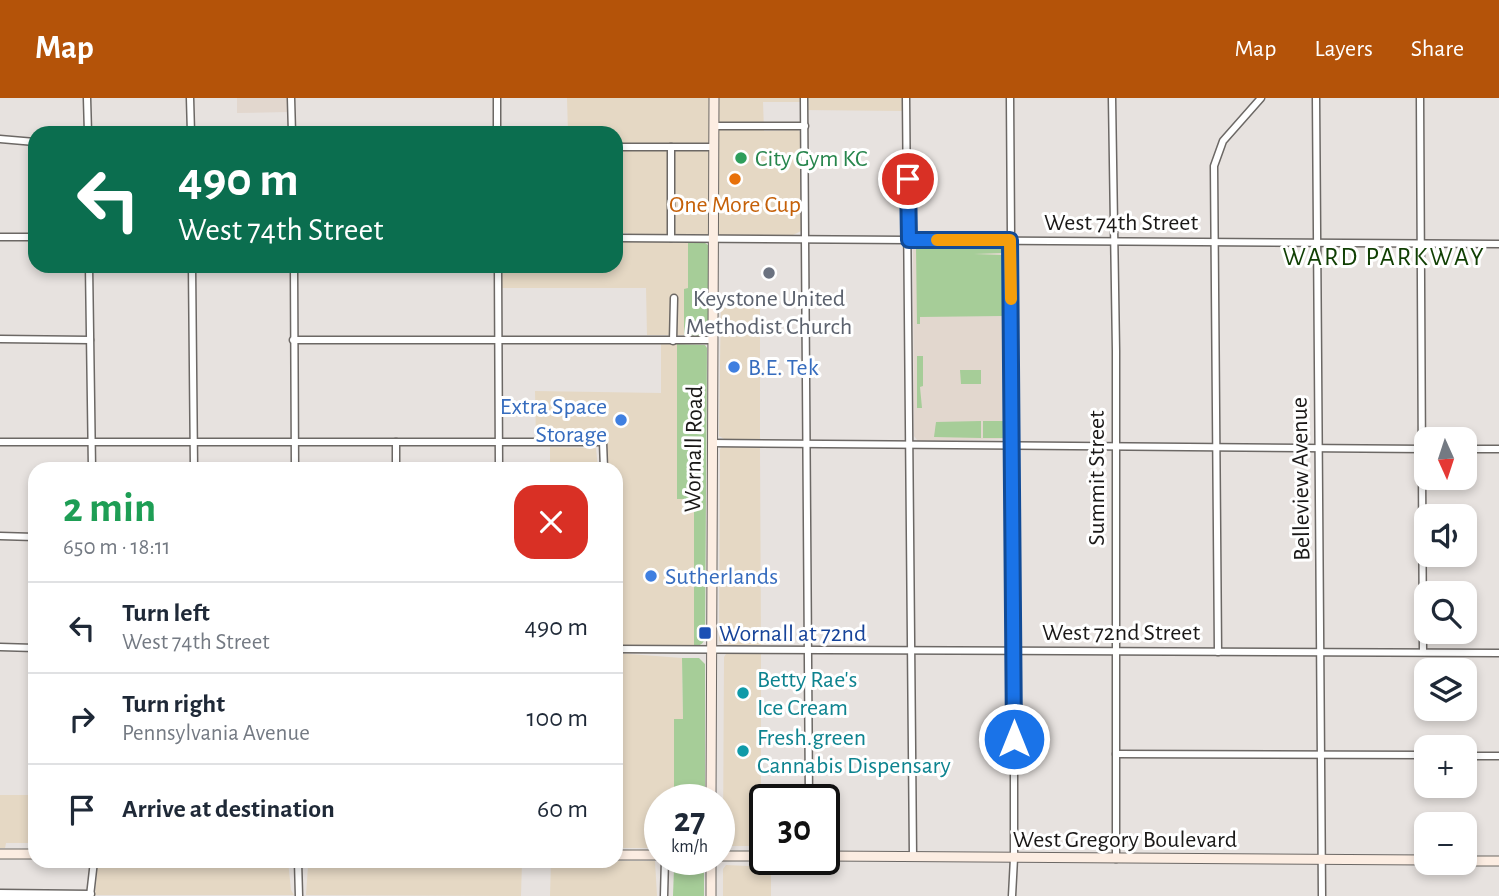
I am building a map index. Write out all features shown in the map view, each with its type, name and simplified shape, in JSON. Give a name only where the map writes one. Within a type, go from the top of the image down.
[{"type":"main road","name":"Wornall Road","points":[[711,784],[715,239],[713,98]]},
{"type":"main road","points":[[0,853],[28,854]]},
{"type":"main road","points":[[623,855],[644,855]]},
{"type":"main road","name":"West Gregory Boulevard","points":[[840,856],[1414,860]]},
{"type":"main road","points":[[1477,860],[1499,861]]},
{"type":"main road","points":[[711,875],[711,896]]},
{"type":"street","points":[[88,98],[88,126]]},
{"type":"street","points":[[190,98],[191,126]]},
{"type":"street","points":[[291,98],[292,126]]},
{"type":"street","points":[[497,98],[497,126]]},
{"type":"street","points":[[804,98],[809,784]]},
{"type":"street","points":[[906,98],[913,857]]},
{"type":"street","points":[[1010,98],[1014,651],[1012,896]]},
{"type":"street","name":"Summit Street","points":[[1112,98],[1116,859]]},
{"type":"street","points":[[1218,652],[1214,166],[1223,141],[1261,98]]},
{"type":"street","name":"Belleview Avenue","points":[[1316,98],[1322,896]]},
{"type":"street","points":[[1420,98],[1424,427]]},
{"type":"street","points":[[714,126],[805,126]]},
{"type":"street","points":[[0,139],[28,141]]},
{"type":"street","points":[[623,147],[715,147]]},
{"type":"street","points":[[671,147],[671,238]]},
{"type":"street","points":[[0,237],[28,237]]},
{"type":"street","name":"West 74th Street","points":[[623,238],[1499,244]]},
{"type":"street","points":[[89,273],[92,462]]},
{"type":"street","points":[[192,273],[194,462]]},
{"type":"street","points":[[294,273],[295,462]]},
{"type":"street","points":[[498,273],[499,462]]},
{"type":"street","points":[[673,341],[674,298]]},
{"type":"street","points":[[0,339],[90,340]]},
{"type":"street","points":[[293,340],[713,341]]},
{"type":"street","points":[[0,442],[603,442],[604,462]]},
{"type":"street","points":[[396,442],[396,462]]},
{"type":"street","points":[[712,443],[1414,449]]},
{"type":"street","points":[[1477,449],[1499,449]]},
{"type":"street","points":[[1423,652],[1425,490]]},
{"type":"street","points":[[0,536],[28,537]]},
{"type":"street","points":[[0,647],[28,648]]},
{"type":"street","name":"West 72nd Street","points":[[623,649],[1499,653]]},
{"type":"street","points":[[1116,754],[1414,755]]},
{"type":"street","points":[[1477,756],[1499,756]]},
{"type":"street","points":[[0,893],[91,895],[93,868]]},
{"type":"street","points":[[298,868],[299,896]]},
{"type":"street","points":[[664,896],[665,875]]},
{"type":"shaded area","points":[[237,98],[288,98],[288,112],[237,113]]},
{"type":"shaded area","points":[[567,98],[903,98],[903,111],[801,110],[800,102],[763,102],[764,131],[800,132],[801,231],[793,235],[688,235],[688,289],[684,289],[684,335],[647,335],[646,288],[502,288],[502,273],[623,273],[623,242],[629,242],[628,233],[623,233],[623,126],[568,126]]},
{"type":"shaded area","points":[[1004,243],[1008,249],[1008,439],[918,441],[914,436],[913,245]]},
{"type":"shaded area","points":[[721,295],[760,297],[760,439],[726,440],[719,436]]},
{"type":"shaded area","points":[[661,344],[677,344],[677,498],[694,499],[694,646],[623,646],[623,462],[606,462],[606,440],[536,440],[535,391],[661,393]]},
{"type":"shaded area","points":[[550,447],[596,448],[597,462],[550,462]]},
{"type":"shaded area","points":[[722,447],[760,447],[761,645],[724,645],[719,641]]},
{"type":"shaded area","points":[[623,654],[682,658],[683,719],[674,720],[674,784],[644,784],[644,848],[623,848]]},
{"type":"shaded area","points":[[726,654],[761,654],[761,784],[749,784],[749,846],[735,846],[735,784],[723,784]]},
{"type":"shaded area","points":[[0,795],[28,795],[28,843],[6,843],[5,848],[0,848]]},
{"type":"shaded area","points":[[623,861],[644,861],[644,875],[656,875],[657,896],[550,896],[551,868],[623,868]]},
{"type":"shaded area","points":[[735,865],[749,866],[749,875],[771,875],[771,896],[723,896],[723,875],[735,875]]},
{"type":"shaded area","points":[[97,868],[289,868],[294,895],[95,895]]},
{"type":"shaded area","points":[[308,868],[522,868],[521,896],[306,895]]},
{"type":"green space","points":[[688,242],[708,245],[708,332],[704,336],[684,335]]},
{"type":"green space","points":[[916,247],[1002,247],[1002,253],[974,254],[1002,255],[1003,260],[1004,252],[1004,323],[1002,316],[920,317],[920,324],[917,324]]},
{"type":"green space","points":[[677,344],[705,345],[707,348],[705,637],[702,644],[696,646],[694,499],[677,499]]},
{"type":"green space","points":[[917,356],[923,356],[923,386],[920,387],[922,408],[917,408]]},
{"type":"green space","points":[[960,370],[981,370],[981,384],[961,384]]},
{"type":"green space","points":[[981,421],[981,438],[934,437],[936,422]]},
{"type":"green space","points":[[983,421],[1005,421],[1006,438],[983,438]]},
{"type":"green space","points":[[682,658],[699,658],[705,664],[705,784],[674,784],[674,719],[683,719]]},
{"type":"green space","points":[[674,875],[704,875],[704,896],[673,896]]},
{"type":"slow traffic","points":[[937,240],[1010,240],[1011,299]]},
{"type":"place","name":"City Gym KC","points":[[741,158]]},
{"type":"place","name":"One More Cup","points":[[735,179]]},
{"type":"place","name":"Keystone United Methodist Church","points":[[769,273]]},
{"type":"place","name":"B.E. Tek","points":[[734,367]]},
{"type":"place","name":"Extra Space Storage","points":[[621,420]]},
{"type":"place","name":"Sutherlands","points":[[651,576]]},
{"type":"place","name":"Wornall at 72nd","points":[[705,633]]},
{"type":"place","name":"Betty Rae's Ice Cream","points":[[743,693]]},
{"type":"place","name":"Fresh.green Cannabis Dispensary","points":[[743,751]]},
{"type":"district","name":"WARD PARKWAY","points":[[1384,256]]},
{"type":"route","points":[[908,179],[909,240],[1010,240],[1014,739]]}]
